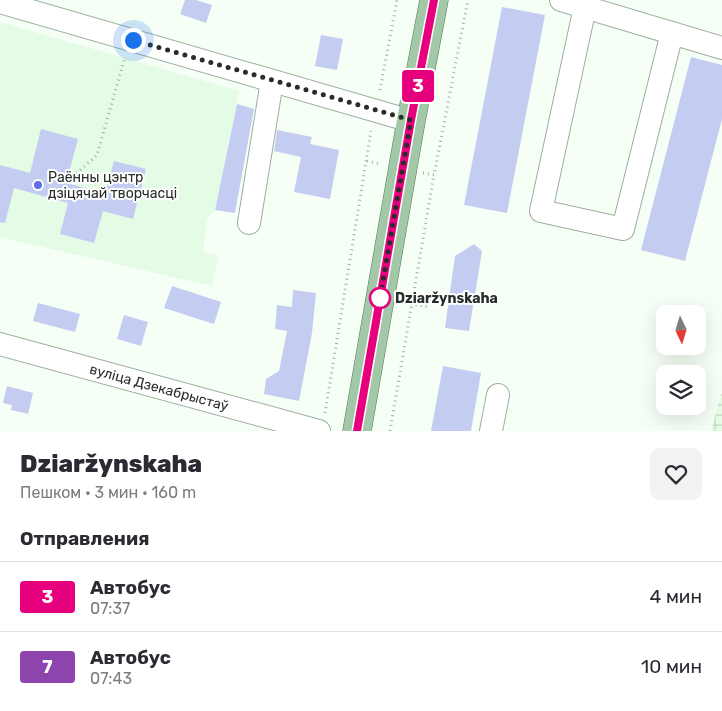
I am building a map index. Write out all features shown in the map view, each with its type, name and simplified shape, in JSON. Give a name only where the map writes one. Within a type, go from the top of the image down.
[{"type":"main road","points":[[357,431],[411,120],[434,0]]},
{"type":"street","points":[[561,0],[722,48]]},
{"type":"street","points":[[0,2],[38,6],[272,81],[411,120]]},
{"type":"street","points":[[585,7],[541,211],[623,229],[672,33]]},
{"type":"street","points":[[249,223],[272,81]]},
{"type":"street","name":"вуліца Дзекабрыстаў","points":[[0,344],[322,426]]},
{"type":"street","points":[[491,431],[498,395]]},
{"type":"path","points":[[322,426],[397,0]]},
{"type":"path","points":[[69,180],[97,155],[126,52]]},
{"type":"path","points":[[390,431],[434,175]]},
{"type":"shaded area","points":[[0,22],[239,91],[215,210],[207,219],[203,252],[219,256],[212,286],[0,237]]},
{"type":"shaded area","points":[[722,391],[722,431],[711,431]]},
{"type":"building","points":[[185,0],[196,0],[212,5],[206,23],[180,14]]},
{"type":"building","points":[[502,7],[545,15],[507,213],[464,205]]},
{"type":"building","points":[[321,35],[343,39],[337,70],[315,66]]},
{"type":"building","points":[[691,57],[722,65],[722,119],[685,261],[641,250]]},
{"type":"building","points":[[237,104],[254,109],[235,213],[215,210]]},
{"type":"building","name":"Раённы цэнтр дзіцячай творчасці","points":[[41,129],[78,139],[66,183],[105,193],[114,161],[146,169],[133,219],[103,211],[94,243],[60,234],[68,203],[14,188],[5,223],[0,222],[0,165],[30,173]]},
{"type":"building","points":[[277,130],[312,137],[310,144],[339,150],[330,199],[294,192],[301,157],[274,151]]},
{"type":"building","points":[[474,244],[482,251],[469,331],[445,328],[455,256]]},
{"type":"building","points":[[172,286],[221,302],[214,324],[164,308]]},
{"type":"building","points":[[293,290],[316,293],[312,333],[299,401],[264,394],[266,379],[279,371],[287,331],[275,329],[277,305],[292,307]]},
{"type":"building","points":[[38,303],[80,314],[75,332],[33,321]]},
{"type":"building","points":[[124,315],[148,322],[141,346],[117,339]]},
{"type":"building","points":[[443,366],[481,373],[471,431],[431,431]]},
{"type":"building","points":[[7,386],[33,393],[28,414],[11,410],[12,405],[3,403]]},
{"type":"bus line","name":"3","points":[[357,431],[411,120],[434,0]]},
{"type":"place","name":"Раённы цэнтр дзіцячай творчасці","points":[[38,185]]},
{"type":"place","name":"Dziaržynskaha","points":[[380,298]]},
{"type":"route","points":[[133,40],[411,120],[380,298]]}]
